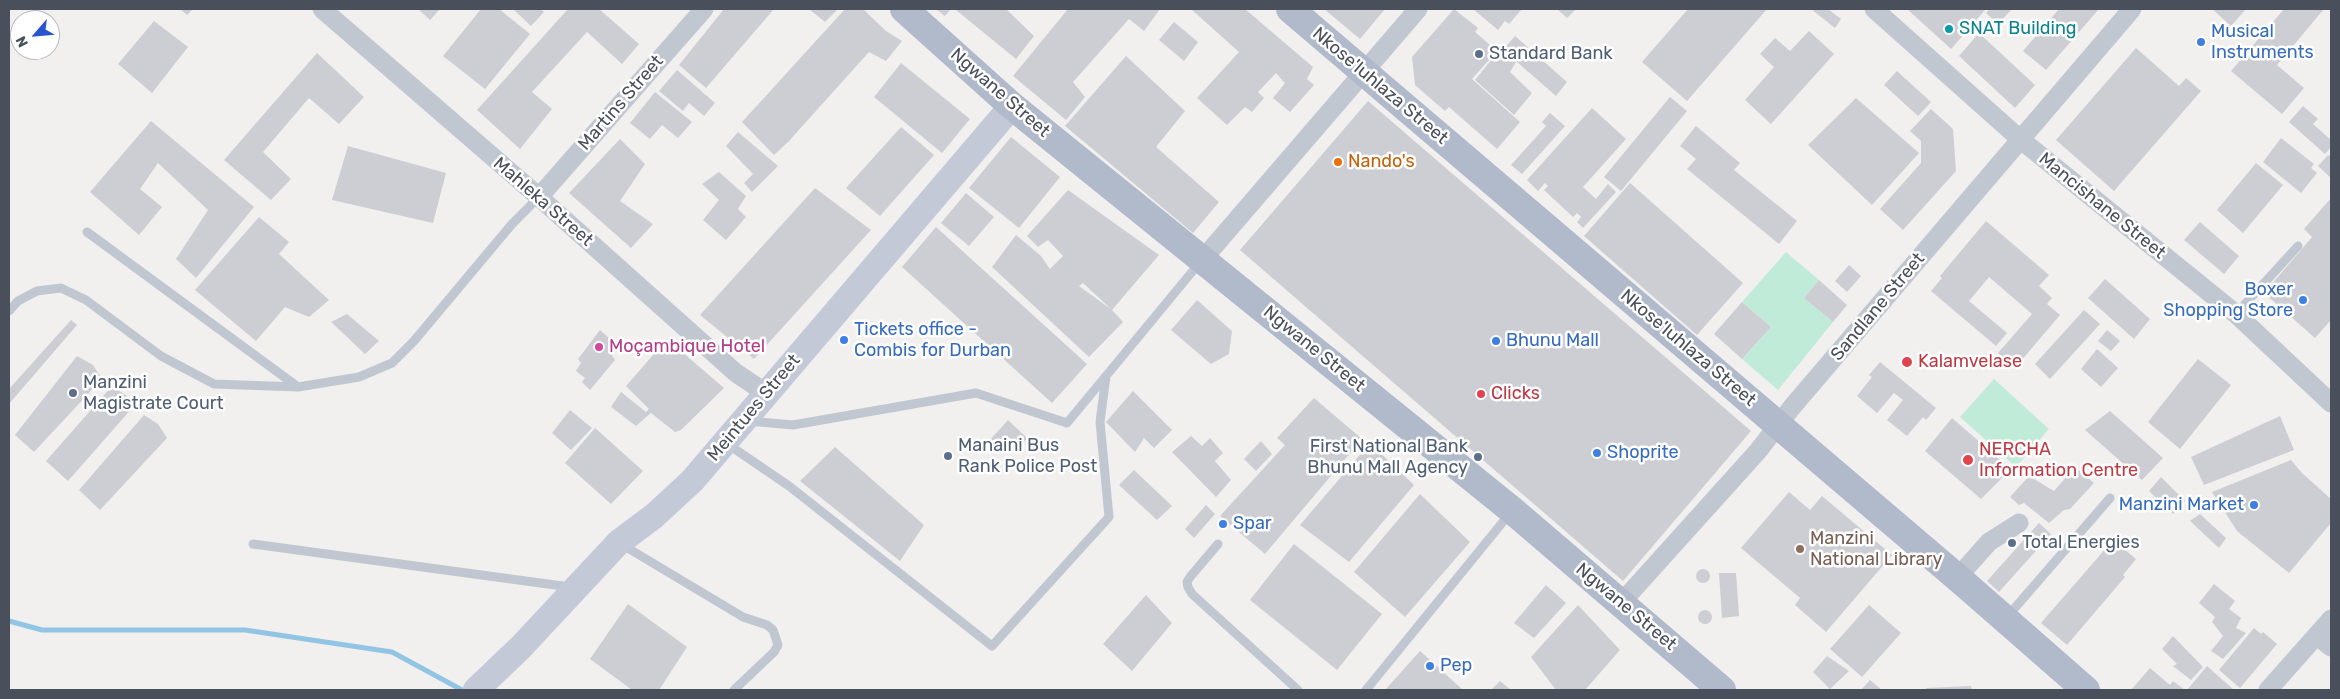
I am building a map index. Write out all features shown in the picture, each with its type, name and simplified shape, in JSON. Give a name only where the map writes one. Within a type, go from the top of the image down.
[{"type":"main road","name":"Ngwane Street","points":[[904,9],[1012,106],[1513,511],[1722,690]]},
{"type":"main road","name":"Nkose'luhlaza Street","points":[[1290,9],[2005,619],[2080,689]]},
{"type":"street","name":"Mahleka Street","points":[[322,9],[736,373],[766,393]]},
{"type":"street","name":"Martins Street","points":[[539,198],[704,9]]},
{"type":"street","points":[[1203,259],[1418,9]]},
{"type":"street","name":"Mancishane Street","points":[[1874,9],[2020,139],[2236,314],[2331,404]]},
{"type":"street","name":"Sandlane Street","points":[[1622,604],[1758,451],[2020,139],[2132,9]]},
{"type":"street","name":"Meintues Street","points":[[476,690],[521,647],[618,543],[654,516],[692,481],[1012,106]]},
{"type":"street","points":[[1957,578],[1989,542],[2019,522]]},
{"type":"street","points":[[2268,690],[2324,642],[2331,619]]},
{"type":"lane","points":[[9,311],[18,301],[37,291],[61,288],[86,300],[161,356],[214,384],[298,387],[359,377],[392,363],[414,341],[512,224],[539,198]]},
{"type":"lane","points":[[86,232],[298,387]]},
{"type":"lane","points":[[2236,314],[2298,246]]},
{"type":"lane","points":[[743,420],[793,425],[976,393],[1067,423],[1203,259]]},
{"type":"lane","points":[[726,442],[789,486],[992,646],[1109,517],[1100,422],[1106,376]]},
{"type":"lane","points":[[2005,619],[2110,498]]},
{"type":"lane","points":[[1366,690],[1513,511]]},
{"type":"lane","points":[[618,543],[743,616],[767,624],[773,630],[778,645],[774,652],[734,690]]},
{"type":"lane","points":[[253,544],[576,588]]},
{"type":"lane","points":[[1218,544],[1190,577],[1187,582],[1188,588],[1192,594],[1298,690]]},
{"type":"green space","points":[[1786,252],[1819,280],[1804,298],[1833,322],[1778,390],[1742,359],[1771,327],[1742,302]]},
{"type":"green space","points":[[1994,379],[2049,429],[2016,467],[1960,417]]},
{"type":"building","points":[[180,9],[193,9],[187,15]]},
{"type":"building","points":[[418,9],[440,9],[430,20]]},
{"type":"building","points":[[481,9],[499,9],[530,34],[485,89],[443,56]]},
{"type":"building","points":[[513,9],[541,9],[544,12],[531,26]]},
{"type":"building","points":[[568,9],[599,9],[639,44],[622,64],[587,32],[532,92],[552,109],[520,149],[477,110]]},
{"type":"building","points":[[724,9],[774,9],[706,88],[679,65]]},
{"type":"building","points":[[809,9],[838,9],[825,22]]},
{"type":"building","points":[[845,9],[863,9],[886,31],[902,41],[886,61],[869,52],[789,141],[774,155],[742,122]]},
{"type":"building","points":[[936,9],[951,9],[945,16]]},
{"type":"building","points":[[1006,9],[1034,36],[1016,59],[956,10]]},
{"type":"building","points":[[1068,9],[1160,9],[1144,31],[1129,19],[1073,82],[1085,97],[1066,120],[1013,76]]},
{"type":"building","points":[[1191,9],[1245,9],[1313,67],[1307,79],[1314,85],[1290,112],[1273,98],[1285,83],[1276,73],[1258,92],[1264,98],[1252,112],[1245,107],[1227,125],[1197,98],[1239,52]]},
{"type":"building","points":[[1324,9],[1385,9],[1360,39]]},
{"type":"building","points":[[1454,9],[1478,28],[1475,32],[1497,51],[1472,79],[1520,122],[1497,149],[1449,107],[1445,111],[1415,85],[1412,57]]},
{"type":"building","points":[[1473,9],[1522,9],[1509,24],[1505,21],[1498,30]]},
{"type":"building","points":[[1557,9],[1576,9],[1567,18]]},
{"type":"building","points":[[1688,9],[1767,9],[1687,101],[1642,62]]},
{"type":"building","points":[[1811,9],[1828,9],[1841,19],[1835,28]]},
{"type":"building","name":"SNAT Building","points":[[1907,9],[1986,9],[1951,49]]},
{"type":"building","points":[[1990,9],[2012,9],[1998,24],[1986,13]]},
{"type":"building","points":[[2059,9],[2099,9],[2046,70],[2023,51]]},
{"type":"building","points":[[2212,9],[2246,9],[2231,26]]},
{"type":"building","points":[[2284,9],[2324,9],[2277,65],[2304,88],[2282,114],[2231,71]]},
{"type":"building","points":[[154,21],[188,47],[152,93],[118,64]]},
{"type":"building","points":[[1174,22],[1198,42],[1184,61],[1159,40]]},
{"type":"building","points":[[1809,31],[1834,54],[1771,124],[1745,100],[1774,67],[1760,54],[1775,38],[1790,51]]},
{"type":"building","points":[[1979,33],[2035,85],[2015,108],[1959,56]]},
{"type":"building","points":[[1515,36],[1567,82],[1556,96],[1509,55],[1516,62],[1510,72],[1532,93],[1514,115],[1475,80],[1501,48],[1503,50]]},
{"type":"building","points":[[2136,48],[2179,86],[2186,78],[2201,91],[2114,191],[2056,140]]},
{"type":"building","points":[[317,53],[364,97],[339,124],[309,98],[263,152],[291,179],[271,200],[224,160]]},
{"type":"building","points":[[1126,56],[1185,111],[1156,147],[1219,202],[1193,233],[1065,126]]},
{"type":"building","points":[[901,63],[970,119],[942,153],[874,97]]},
{"type":"building","points":[[677,70],[715,103],[704,116],[689,103],[683,111],[659,91]]},
{"type":"building","points":[[1897,71],[1931,102],[1918,116],[1884,85]]},
{"type":"building","points":[[655,92],[692,122],[678,138],[662,125],[650,139],[630,123]]},
{"type":"building","points":[[1670,97],[1687,111],[1621,191],[1604,177]]},
{"type":"building","points":[[1856,98],[1919,153],[1872,205],[1808,145]]},
{"type":"building","name":"Bhunu Mall","points":[[1368,101],[1751,431],[1623,581],[1240,250]]},
{"type":"building","points":[[2303,106],[2318,119],[2313,124],[2331,140],[2331,147],[2325,154],[2289,122]]},
{"type":"building","points":[[1592,108],[1626,139],[1583,187],[1596,199],[1608,184],[1616,192],[1583,228],[1577,222],[1581,217],[1577,213],[1573,217],[1544,190],[1548,186],[1545,183],[1538,191],[1527,180]]},
{"type":"building","points":[[1931,109],[1953,129],[1956,171],[1903,230],[1880,209],[1921,163],[1921,141],[1910,131]]},
{"type":"building","points":[[1550,113],[1565,126],[1522,174],[1511,165],[1546,126],[1542,122]]},
{"type":"building","points":[[151,121],[254,207],[196,278],[176,259],[208,210],[158,163],[140,189],[162,207],[139,235],[90,192]]},
{"type":"building","points":[[1696,126],[1740,163],[1734,170],[1797,221],[1779,244],[1687,169],[1696,159],[1680,146]]},
{"type":"building","points":[[901,127],[934,155],[880,216],[846,188]]},
{"type":"building","points":[[738,132],[778,166],[752,192],[744,183],[753,174],[726,146]]},
{"type":"building","points":[[1011,137],[1060,177],[1019,228],[969,188]]},
{"type":"building","points":[[2281,138],[2314,164],[2311,168],[2317,173],[2301,193],[2263,162]]},
{"type":"building","points":[[620,139],[645,164],[620,201],[653,224],[631,248],[569,193]]},
{"type":"building","points":[[348,146],[446,173],[433,223],[332,200]]},
{"type":"building","points":[[2328,155],[2331,157],[2331,178],[2318,166]]},
{"type":"building","points":[[2256,163],[2283,185],[2243,233],[2217,210]]},
{"type":"building","points":[[719,172],[746,196],[738,209],[746,217],[726,240],[703,220],[719,200],[702,184]]},
{"type":"building","points":[[1630,183],[1743,283],[1697,335],[1584,236]]},
{"type":"building","points":[[815,188],[871,230],[754,359],[700,315]]},
{"type":"building","points":[[1068,190],[1159,255],[1112,310],[1123,322],[1089,357],[992,267],[1016,235],[1041,256],[1050,269],[1063,256],[1048,240],[1038,247],[1027,236]],"holes":[[[1083,283],[1112,310],[1079,286]]]},
{"type":"building","points":[[966,193],[994,217],[969,246],[941,223]]},
{"type":"building","points":[[2331,198],[2331,320],[2315,338],[2264,293],[2312,237],[2304,229]]},
{"type":"building","points":[[259,217],[289,242],[279,254],[329,300],[309,317],[285,307],[256,341],[195,290]]},
{"type":"building","points":[[1986,221],[2049,275],[2039,286],[2052,298],[2047,304],[2060,315],[2015,368],[1998,353],[2032,314],[1989,277],[1969,301],[2007,333],[1996,346],[1931,291],[1942,278],[1940,276]]},
{"type":"building","points":[[2200,222],[2239,256],[2224,274],[2184,240]]},
{"type":"building","points":[[936,227],[1087,364],[1052,403],[902,267]]},
{"type":"building","points":[[1849,265],[1861,276],[1847,292],[1835,281]]},
{"type":"building","points":[[2105,279],[2150,319],[2134,339],[2088,298]]},
{"type":"building","points":[[1819,280],[1847,305],[1833,322],[1804,298]]},
{"type":"building","points":[[1197,300],[1232,331],[1229,354],[1211,364],[1171,330]]},
{"type":"building","points":[[1742,302],[1771,327],[1742,359],[1714,334]]},
{"type":"building","points":[[2084,310],[2100,324],[2050,379],[2035,364]]},
{"type":"building","points":[[347,314],[379,341],[365,354],[331,322]]},
{"type":"building","points":[[71,320],[77,325],[9,404],[9,389]]},
{"type":"building","points":[[600,330],[619,347],[612,355],[615,360],[590,390],[582,382],[585,378],[576,371],[581,363],[578,359]]},
{"type":"building","points":[[2107,330],[2120,341],[2111,351],[2098,341]]},
{"type":"building","points":[[667,339],[724,388],[681,430],[675,432],[651,413],[636,426],[611,407],[621,392],[646,412],[649,409],[626,386]]},
{"type":"building","points":[[2097,349],[2118,368],[2101,387],[2081,369]]},
{"type":"building","points":[[77,356],[93,365],[102,379],[34,452],[15,435]]},
{"type":"building","points":[[2198,359],[2231,385],[2180,449],[2148,422]]},
{"type":"building","points":[[1880,362],[1936,408],[1926,420],[1923,417],[1907,436],[1887,420],[1903,400],[1894,393],[1877,413],[1857,396],[1872,377],[1869,375]]},
{"type":"building","points":[[112,386],[127,396],[134,406],[68,481],[46,461]]},
{"type":"building","points":[[1133,391],[1172,430],[1154,448],[1144,438],[1135,452],[1106,422]]},
{"type":"building","points":[[1314,398],[1362,439],[1265,554],[1220,516],[1285,445],[1277,438]]},
{"type":"building","points":[[570,410],[592,428],[571,450],[552,433]]},
{"type":"building","points":[[2110,411],[2163,458],[2142,480],[2085,430]]},
{"type":"building","points":[[144,415],[158,424],[167,438],[100,510],[79,490]]},
{"type":"building","points":[[2280,416],[2294,450],[2204,485],[2191,457]]},
{"type":"building","name":"NERCHA Information Centre","points":[[1952,418],[2011,469],[1981,499],[1925,451]]},
{"type":"building","points":[[1008,420],[1027,438],[1019,448],[1007,436],[997,445],[991,439]]},
{"type":"building","points":[[595,428],[643,471],[611,504],[565,463]]},
{"type":"building","points":[[1191,436],[1202,446],[1210,438],[1223,453],[1215,461],[1231,480],[1216,497],[1172,452]]},
{"type":"building","points":[[1261,441],[1272,454],[1256,471],[1244,459]]},
{"type":"building","points":[[1370,443],[1414,485],[1349,562],[1300,525]]},
{"type":"building","points":[[835,447],[924,525],[900,561],[800,481]]},
{"type":"building","points":[[2291,460],[2302,473],[2331,499],[2331,523],[2289,573],[2237,531],[2212,492]]},
{"type":"building","points":[[2075,467],[2094,483],[2070,509],[2064,510],[2049,523],[2024,503],[2019,505],[2010,497],[2029,476],[2054,491]]},
{"type":"building","points":[[1134,470],[1172,506],[1157,520],[1119,485]]},
{"type":"building","points":[[2161,477],[2185,501],[2173,514],[2149,491]]},
{"type":"building","points":[[1789,492],[1810,510],[1822,496],[1892,555],[1826,632],[1795,605],[1800,598],[1741,548]]},
{"type":"building","points":[[1420,494],[1470,542],[1405,617],[1354,572]]},
{"type":"building","points":[[1206,505],[1215,514],[1194,538],[1185,529]]},
{"type":"building","points":[[2200,514],[2226,538],[2219,548],[2190,521]]},
{"type":"building","points":[[2039,523],[2051,534],[1999,592],[1987,581]]},
{"type":"building","points":[[2113,540],[2136,559],[2123,575],[2125,577],[2067,645],[2041,623]]},
{"type":"building","points":[[1294,544],[1382,614],[1337,670],[1250,600]]},
{"type":"building","points":[[1703,569],[1708,571],[1710,576],[1708,581],[1703,583],[1698,581],[1696,576],[1698,571]]},
{"type":"building","points":[[1719,573],[1736,573],[1739,616],[1722,618]]},
{"type":"building","points":[[2214,584],[2235,601],[2229,609],[2241,618],[2236,628],[2246,633],[2223,659],[2211,651],[2223,636],[2212,622],[2215,617],[2199,603]]},
{"type":"building","points":[[1546,585],[1566,603],[1534,638],[1514,623]]},
{"type":"building","points":[[1146,595],[1172,623],[1132,671],[1103,644]]},
{"type":"building","points":[[628,604],[687,647],[659,690],[632,690],[590,659]]},
{"type":"building","points":[[1578,605],[1620,650],[1585,690],[1556,690],[1531,657]]},
{"type":"building","points":[[1869,605],[1901,633],[1862,677],[1830,649]]},
{"type":"building","points":[[1705,610],[1710,612],[1712,617],[1710,622],[1705,624],[1700,622],[1698,617],[1700,612]]},
{"type":"building","points":[[2254,628],[2261,634],[2263,632],[2277,644],[2240,688],[2219,670]]},
{"type":"building","points":[[2173,636],[2203,667],[2191,680],[2173,666],[2177,664],[2162,649]]},
{"type":"building","points":[[1420,651],[1463,690],[1385,690]]},
{"type":"building","points":[[1827,656],[1849,671],[1830,689],[1813,672]]},
{"type":"building","points":[[2207,666],[2234,690],[2187,690]]},
{"type":"building","points":[[2150,668],[2170,685],[2173,681],[2185,690],[2131,690]]},
{"type":"building","points":[[1870,680],[1882,690],[1861,690]]},
{"type":"building","points":[[1500,681],[1511,690],[1491,690]]},
{"type":"building","points":[[1971,686],[1972,690],[1926,690],[1926,688]]},
{"type":"waterway","points":[[9,621],[42,630],[245,630],[392,652],[462,690]]},
{"type":"place","name":"SNAT Building","points":[[1949,29]]},
{"type":"place","name":"Musical Instruments","points":[[2201,42]]},
{"type":"place","name":"Standard Bank","points":[[1479,54]]},
{"type":"place","name":"Nando's","points":[[1338,162]]},
{"type":"place","name":"Boxer Shopping Store","points":[[2303,300]]},
{"type":"place","name":"Tickets office - Combis for Durban","points":[[844,340]]},
{"type":"place","name":"Bhunu Mall","points":[[1496,341]]},
{"type":"place","name":"Moçambique Hotel","points":[[599,347]]},
{"type":"place","name":"Kalamvelase","points":[[1907,362]]},
{"type":"place","name":"Manzini Magistrate Court","points":[[73,393]]},
{"type":"place","name":"Clicks","points":[[1481,394]]},
{"type":"place","name":"Shoprite","points":[[1597,453]]},
{"type":"place","name":"Manaini Bus Rank Police Post","points":[[948,456]]},
{"type":"place","name":"First National Bank Bhunu Mall Agency","points":[[1478,457]]},
{"type":"place","name":"NERCHA Information Centre","points":[[1968,460]]},
{"type":"place","name":"Manzini Market","points":[[2254,505]]},
{"type":"place","name":"Spar","points":[[1223,524]]},
{"type":"place","name":"Total Energies","points":[[2012,543]]},
{"type":"place","name":"Manzini National Library","points":[[1800,549]]},
{"type":"place","name":"Pep","points":[[1430,666]]}]
